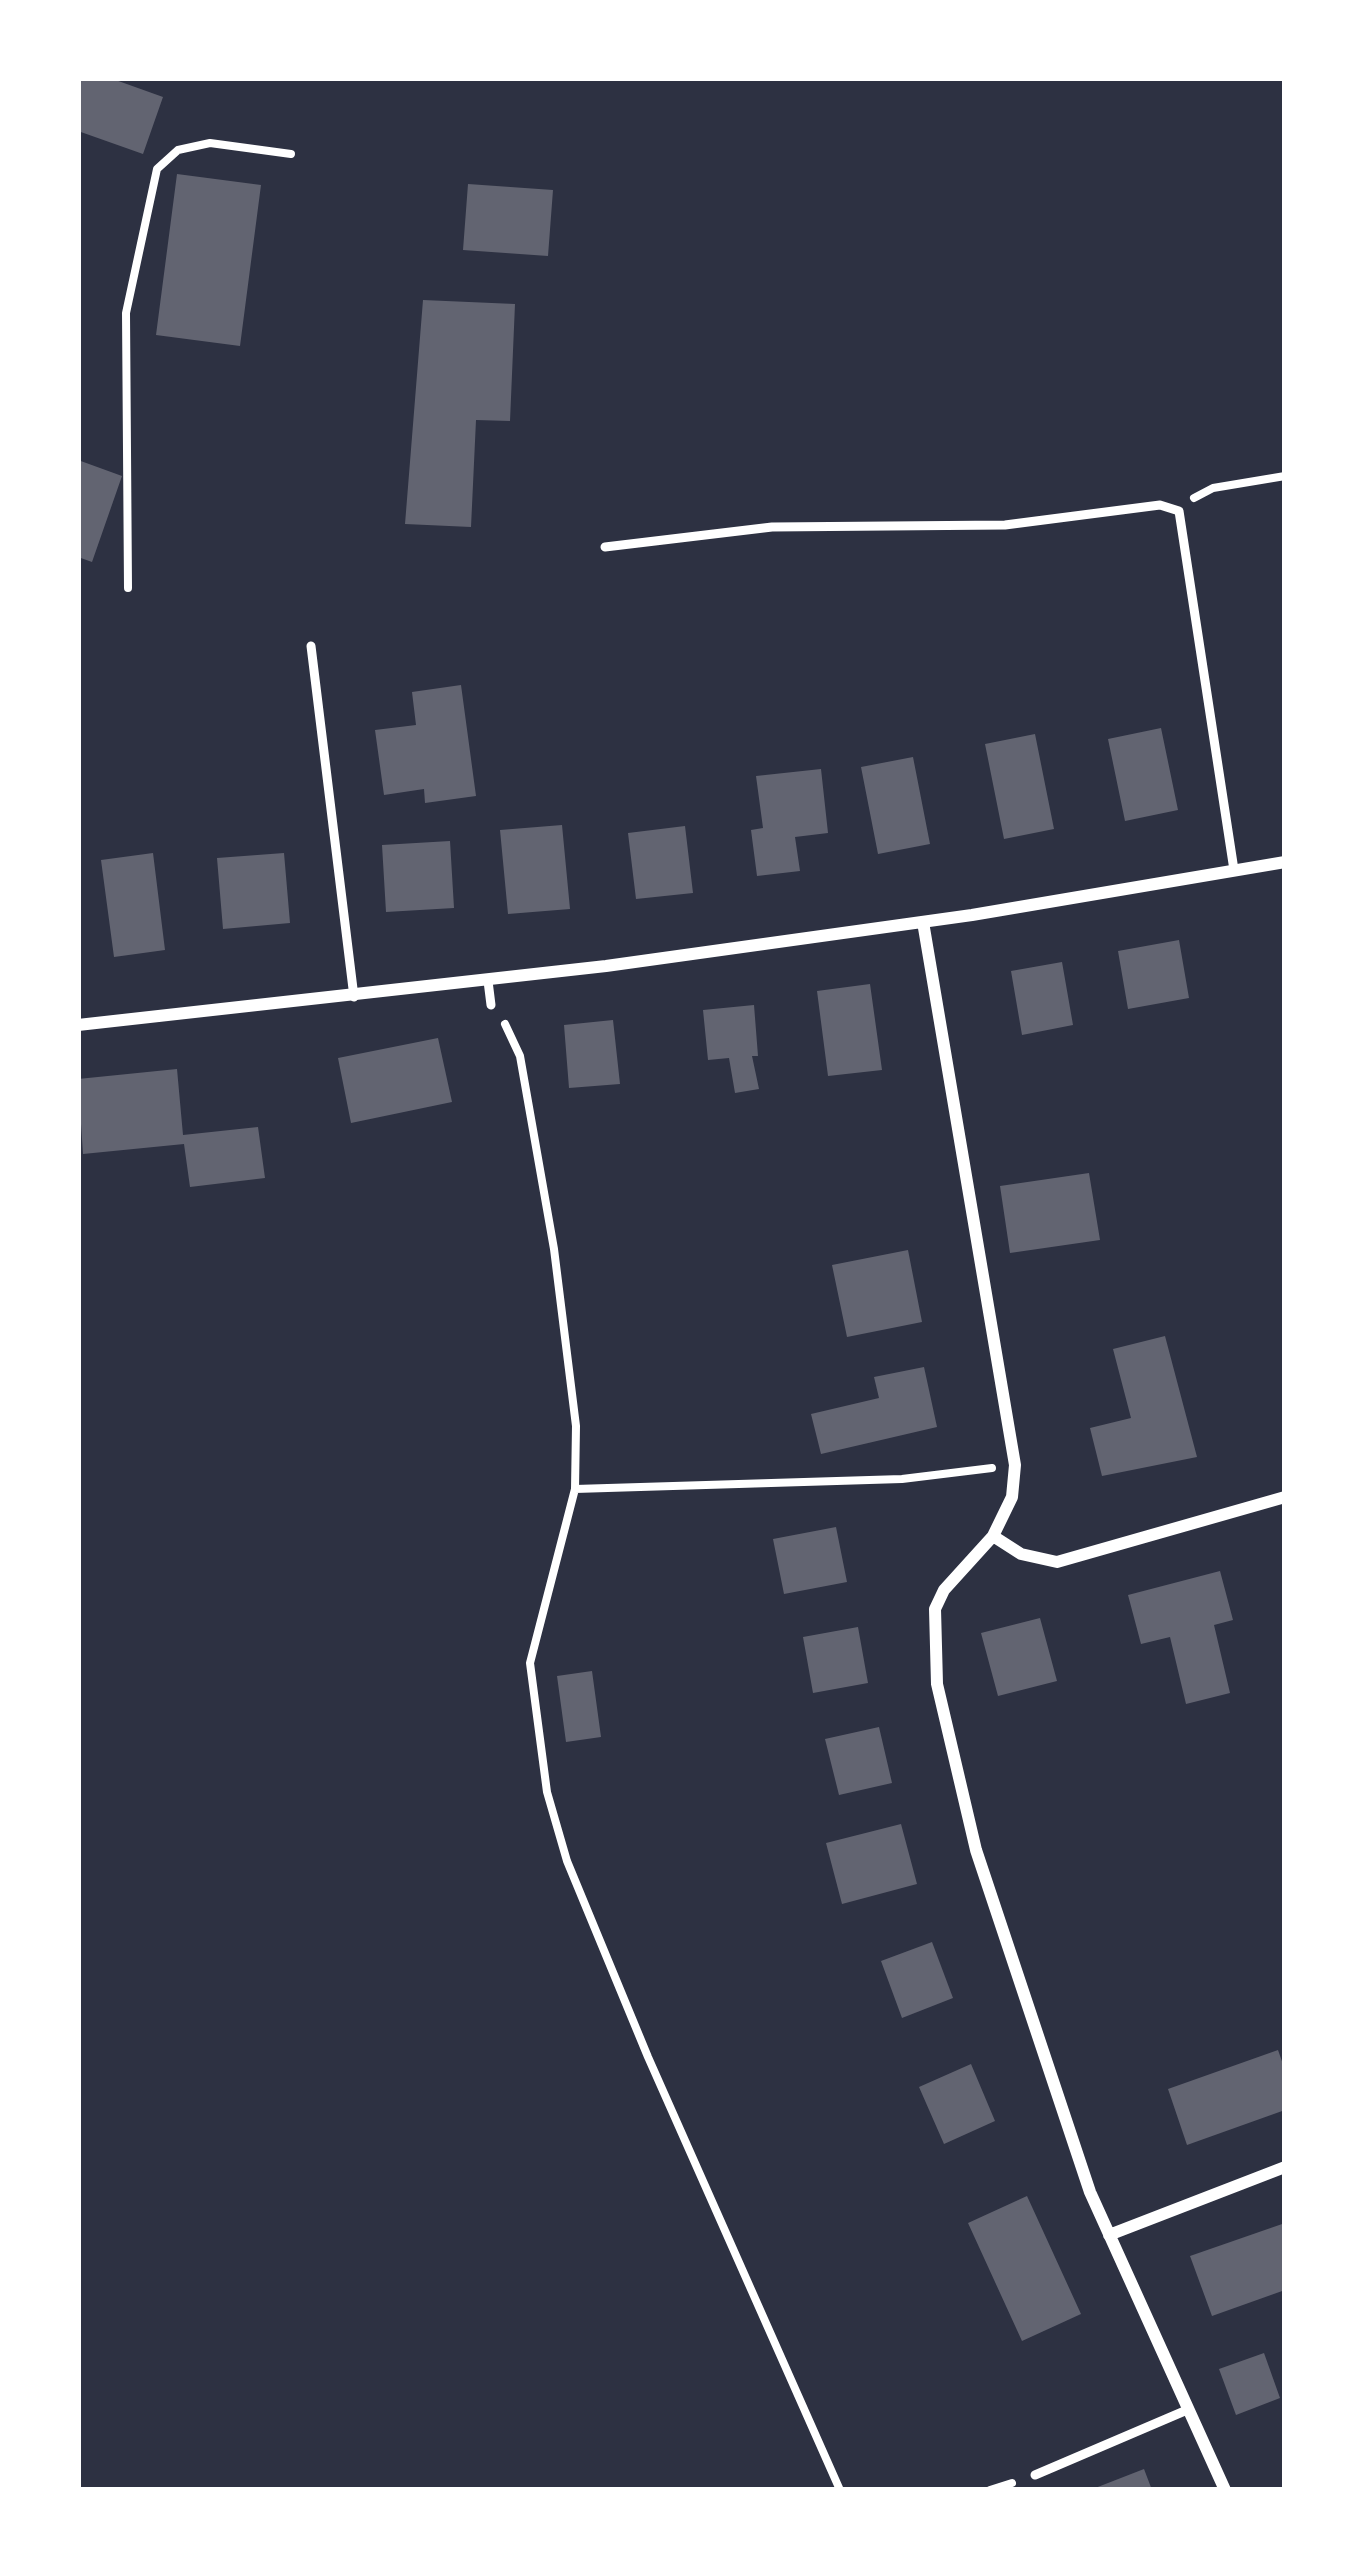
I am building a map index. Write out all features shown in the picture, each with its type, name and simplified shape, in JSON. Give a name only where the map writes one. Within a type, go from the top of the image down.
[{"type":"street","points":[[78,1025],[488,981],[923,922],[1285,862]]},
{"type":"street","points":[[923,922],[1015,1465],[1012,1496],[993,1536],[944,1590],[935,1609],[937,1684],[976,1850],[1015,1975],[1109,2235],[1225,2490]]},
{"type":"street","points":[[993,1536],[1021,1554],[1057,1562],[1285,1497]]},
{"type":"street","points":[[1109,2235],[1285,2167]]},
{"type":"lane","points":[[605,547],[772,526],[1006,525],[1160,505],[1179,511],[1234,870]]},
{"type":"lane","points":[[311,646],[354,997]]},
{"type":"lane","points":[[488,981],[491,1005]]},
{"type":"lane","points":[[1035,2474],[1187,2410]]},
{"type":"path","points":[[128,587],[125,313],[158,170],[178,150],[210,143],[291,154]]},
{"type":"path","points":[[1179,511],[1214,488],[1285,476]]},
{"type":"path","points":[[491,1005],[520,1056],[550,1227],[576,1426],[575,1489],[530,1663],[547,1792],[567,1862],[840,2490]]},
{"type":"path","points":[[575,1489],[902,1479],[1015,1465]]},
{"type":"building","points":[[78,78],[110,78],[163,97],[143,154],[78,131]]},
{"type":"building","points":[[177,174],[261,185],[240,346],[156,335]]},
{"type":"building","points":[[468,184],[553,190],[548,256],[463,250]]},
{"type":"building","points":[[423,300],[515,304],[510,421],[476,420],[471,527],[405,524]]},
{"type":"building","points":[[78,460],[122,476],[92,562],[78,557]]},
{"type":"building","points":[[461,685],[476,796],[425,803],[424,789],[384,795],[375,730],[416,725],[412,692]]},
{"type":"building","points":[[1161,728],[1178,810],[1125,821],[1108,739]]},
{"type":"building","points":[[1035,734],[1054,829],[1004,839],[985,744]]},
{"type":"building","points":[[913,757],[930,844],[878,854],[861,767]]},
{"type":"building","points":[[821,769],[828,833],[795,837],[800,871],[757,876],[751,830],[763,828],[756,776]]},
{"type":"building","points":[[562,825],[570,909],[508,914],[500,830]]},
{"type":"building","points":[[685,826],[693,893],[636,899],[628,833]]},
{"type":"building","points":[[450,841],[454,908],[386,912],[382,845]]},
{"type":"building","points":[[153,853],[165,950],[114,957],[101,860]]},
{"type":"building","points":[[284,853],[290,923],[223,929],[217,858]]},
{"type":"building","points":[[1179,940],[1189,998],[1128,1009],[1118,951]]},
{"type":"building","points":[[1062,962],[1073,1025],[1022,1035],[1011,971]]},
{"type":"building","points":[[870,984],[882,1070],[828,1076],[817,991]]},
{"type":"building","points":[[754,1005],[758,1056],[752,1056],[759,1089],[735,1093],[729,1058],[708,1060],[703,1010]]},
{"type":"building","points":[[613,1020],[620,1084],[569,1088],[564,1025]]},
{"type":"building","points":[[438,1038],[452,1102],[351,1123],[338,1058]]},
{"type":"building","points":[[177,1069],[183,1135],[258,1127],[265,1178],[190,1187],[184,1144],[83,1154],[78,1079]]},
{"type":"building","points":[[1089,1173],[1100,1240],[1010,1253],[1000,1186]]},
{"type":"building","points":[[908,1250],[922,1322],[847,1337],[832,1265]]},
{"type":"building","points":[[1165,1336],[1197,1457],[1102,1476],[1090,1428],[1131,1418],[1113,1349]]},
{"type":"building","points":[[924,1367],[937,1427],[821,1454],[811,1414],[879,1398],[874,1377]]},
{"type":"building","points":[[836,1527],[847,1582],[784,1594],[773,1539]]},
{"type":"building","points":[[1220,1571],[1233,1620],[1214,1625],[1230,1693],[1186,1704],[1170,1637],[1141,1644],[1128,1595]]},
{"type":"building","points":[[1040,1618],[1057,1681],[998,1696],[981,1633]]},
{"type":"building","points":[[858,1627],[868,1683],[813,1693],[803,1637]]},
{"type":"building","points":[[592,1671],[601,1737],[566,1742],[557,1676]]},
{"type":"building","points":[[879,1727],[892,1783],[839,1795],[825,1739]]},
{"type":"building","points":[[901,1824],[917,1884],[842,1904],[826,1843]]},
{"type":"building","points":[[932,1942],[953,1998],[902,2018],[881,1961]]},
{"type":"building","points":[[1278,2050],[1285,2070],[1285,2110],[1187,2145],[1168,2089]]},
{"type":"building","points":[[971,2064],[995,2121],[944,2144],[919,2087]]},
{"type":"building","points":[[1027,2196],[1081,2314],[1022,2341],[968,2223]]},
{"type":"building","points":[[1285,2223],[1285,2290],[1212,2316],[1190,2256]]},
{"type":"building","points":[[1264,2353],[1280,2398],[1236,2415],[1219,2369]]},
{"type":"building","points":[[1144,2469],[1152,2490],[1090,2490]]}]
